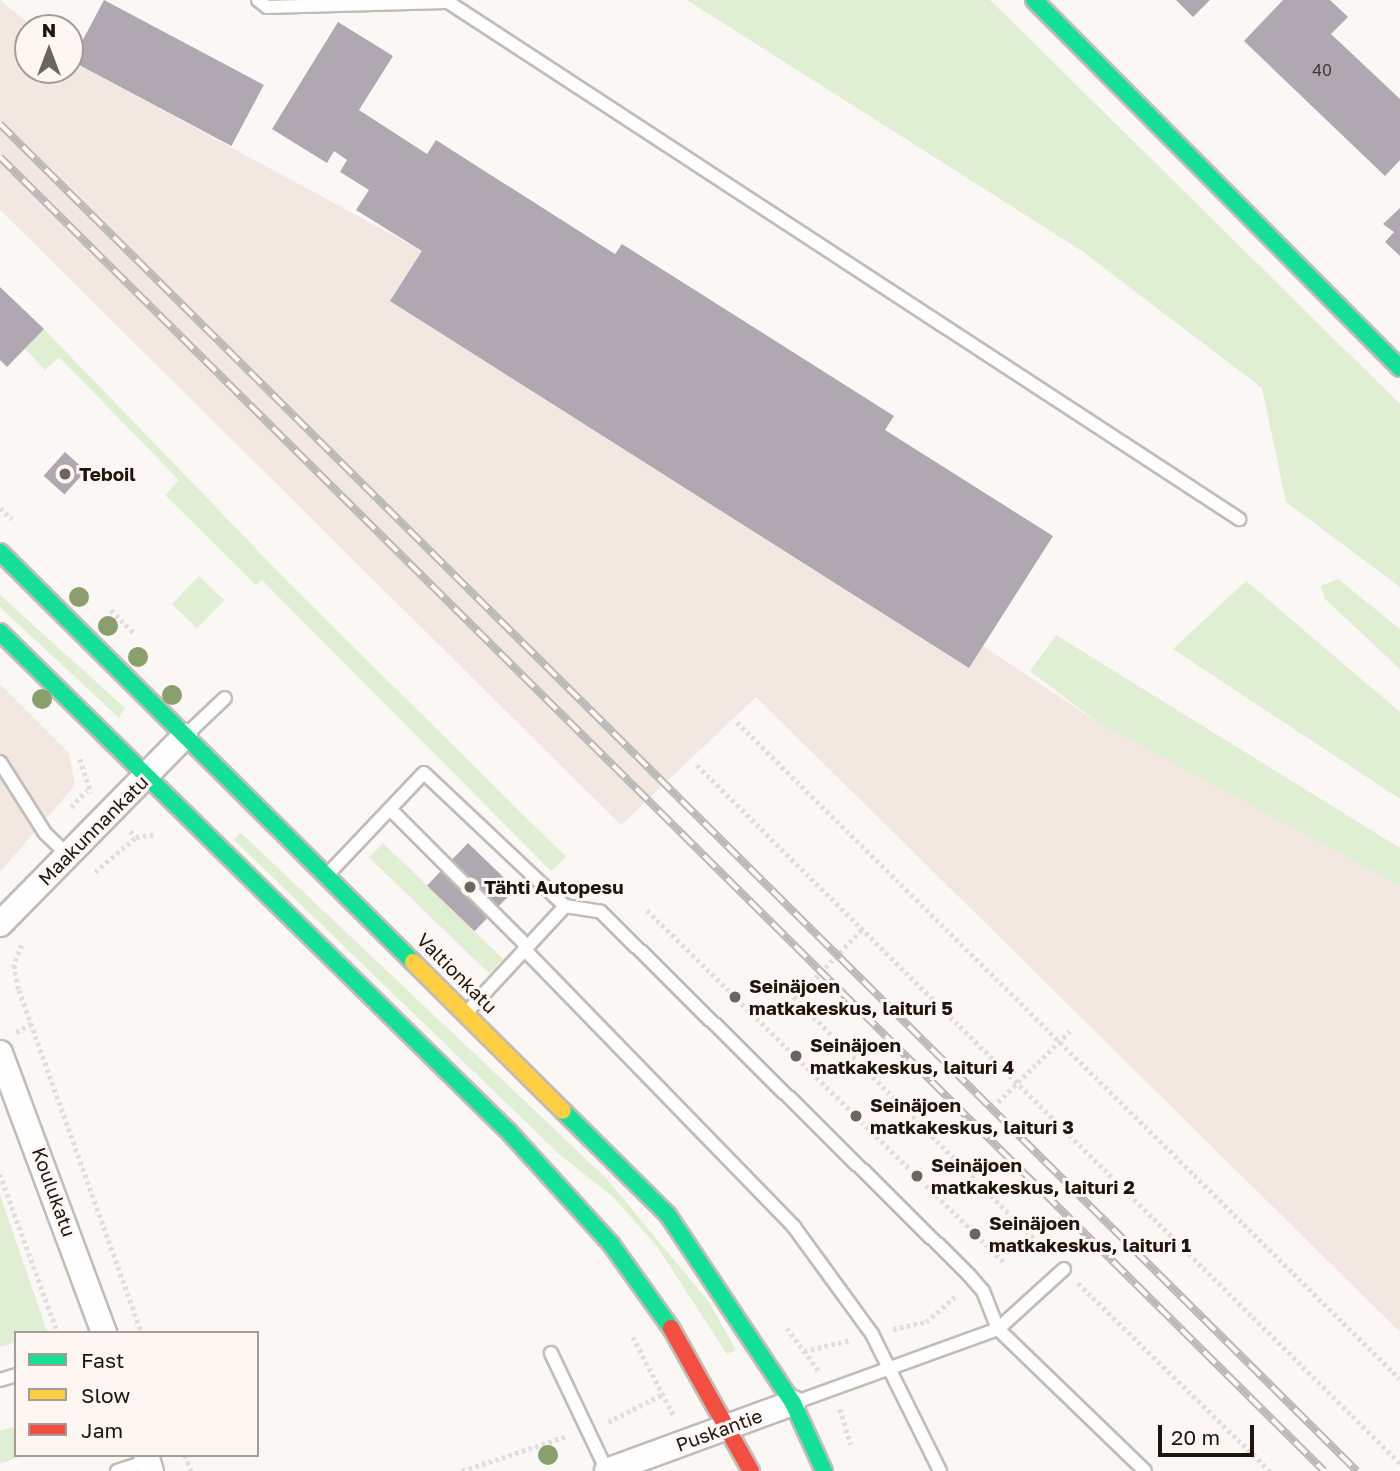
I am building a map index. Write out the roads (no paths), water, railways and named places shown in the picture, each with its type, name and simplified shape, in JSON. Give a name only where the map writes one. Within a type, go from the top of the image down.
[{"type":"main road","points":[[1034,0],[1400,368]]},
{"type":"main road","name":"Valtionkatu","points":[[0,552],[668,1215],[793,1403],[824,1471]]},
{"type":"main road","points":[[0,632],[510,1133],[611,1244],[731,1426],[751,1471]]},
{"type":"street","name":"Maakunnankatu","points":[[0,924],[185,736]]},
{"type":"street","name":"Koulukatu","points":[[0,1053],[103,1331]]},
{"type":"street","name":"Puskantie","points":[[607,1471],[793,1403]]},
{"type":"lane","points":[[258,0],[267,6],[445,1],[1239,519]]},
{"type":"lane","points":[[185,736],[225,698]]},
{"type":"lane","points":[[0,762],[46,834],[68,855]]},
{"type":"lane","points":[[327,875],[424,773],[565,906],[601,912],[984,1291],[998,1329],[1144,1471]]},
{"type":"lane","points":[[390,809],[740,1166],[872,1335],[891,1367],[940,1471]]},
{"type":"lane","points":[[466,1012],[565,906]]},
{"type":"lane","points":[[793,1403],[998,1329],[1064,1269]]},
{"type":"lane","points":[[551,1353],[607,1471]]},
{"type":"lane","points":[[117,1471],[148,1462]]},
{"type":"railway","points":[[0,124],[1357,1471]]},
{"type":"railway","points":[[0,157],[1324,1471]]},
{"type":"place","name":"Teboil","points":[[65,474]]},
{"type":"place","name":"Tähti Autopesu","points":[[470,887]]},
{"type":"place","name":"Seinäjoen matkakeskus, laituri 5","points":[[735,997]]},
{"type":"place","name":"Seinäjoen matkakeskus, laituri 4","points":[[796,1056]]},
{"type":"place","name":"Seinäjoen matkakeskus, laituri 3","points":[[856,1116]]},
{"type":"place","name":"Seinäjoen matkakeskus, laituri 2","points":[[917,1176]]},
{"type":"place","name":"Seinäjoen matkakeskus, laituri 1","points":[[975,1234]]}]
